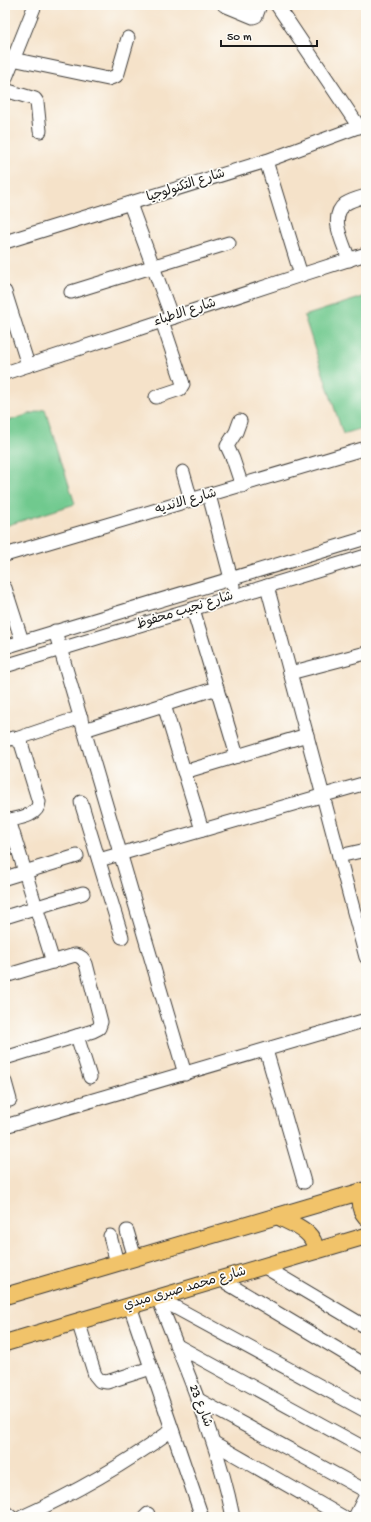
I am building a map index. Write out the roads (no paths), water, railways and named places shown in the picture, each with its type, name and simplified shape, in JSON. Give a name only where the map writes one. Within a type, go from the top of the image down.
[{"type":"main road","points":[[5,1296],[364,1190]]},
{"type":"main road","points":[[364,1190],[359,1197],[359,1204],[361,1211],[366,1217]]},
{"type":"main road","points":[[277,1216],[309,1235],[314,1240],[315,1251]]},
{"type":"main road","name":"شارع محمد صبرى مبدي","points":[[5,1343],[366,1236]]},
{"type":"street","points":[[5,80],[12,59],[35,5]]},
{"type":"street","points":[[224,5],[253,17],[256,16],[260,5]]},
{"type":"street","points":[[277,5],[362,125]]},
{"type":"street","points":[[12,59],[108,79],[112,78],[118,73],[128,38]]},
{"type":"street","points":[[5,90],[35,99],[37,102],[40,131]]},
{"type":"street","name":"شارع التكنولوجيا","points":[[5,242],[130,204],[266,160],[362,125]]},
{"type":"street","points":[[266,160],[301,275]]},
{"type":"street","points":[[349,260],[337,223],[338,215],[345,204],[366,196]]},
{"type":"street","points":[[130,204],[153,266],[183,384],[180,389],[156,397]]},
{"type":"street","points":[[71,292],[229,243]]},
{"type":"street","name":"شارع الاطباء","points":[[5,373],[366,254]]},
{"type":"street","points":[[5,292],[8,309],[28,365]]},
{"type":"street","points":[[240,421],[236,432],[227,446],[242,486]]},
{"type":"street","name":"شارع الانديه","points":[[5,555],[366,448]]},
{"type":"street","points":[[183,472],[191,500]]},
{"type":"street","points":[[209,495],[236,596]]},
{"type":"street","name":"شارع نجيب محفوظ","points":[[5,647],[366,538]]},
{"type":"street","name":"شارع نجيب محفوظ","points":[[5,666],[366,556]]},
{"type":"street","points":[[267,586],[366,957]]},
{"type":"street","points":[[5,588],[22,641]]},
{"type":"street","points":[[193,609],[237,756]]},
{"type":"street","points":[[55,632],[185,1074]]},
{"type":"street","points":[[290,674],[366,653]]},
{"type":"street","points":[[11,739],[164,705],[217,688]]},
{"type":"street","points":[[164,705],[202,830]]},
{"type":"street","points":[[184,772],[306,735]]},
{"type":"street","points":[[11,739],[22,746],[39,805],[32,813],[7,820],[53,962]]},
{"type":"street","points":[[99,860],[366,783]]},
{"type":"street","points":[[81,802],[122,937]]},
{"type":"street","points":[[339,856],[366,850]]},
{"type":"street","points":[[5,878],[77,856]]},
{"type":"street","points":[[5,917],[84,893]]},
{"type":"street","points":[[5,976],[75,955],[82,958],[86,964],[101,1022],[96,1030],[5,1058]]},
{"type":"street","points":[[5,1126],[366,1020]]},
{"type":"street","points":[[78,1036],[90,1076]]},
{"type":"street","points":[[266,1050],[304,1182]]},
{"type":"street","points":[[5,1082],[10,1100]]},
{"type":"street","points":[[127,1231],[135,1258]]},
{"type":"street","points":[[110,1236],[118,1263]]},
{"type":"street","points":[[264,1266],[366,1327]]},
{"type":"street","points":[[220,1279],[366,1366]]},
{"type":"street","points":[[158,1298],[366,1411]]},
{"type":"street","name":"شارع 23","points":[[158,1298],[214,1443],[234,1517]]},
{"type":"street","points":[[130,1306],[202,1517]]},
{"type":"street","points":[[78,1321],[95,1375],[100,1380],[107,1382],[151,1368]]},
{"type":"street","points":[[176,1345],[366,1449]]},
{"type":"street","points":[[197,1399],[366,1491]]},
{"type":"street","points":[[22,1517],[97,1480],[142,1452],[172,1430]]},
{"type":"street","points":[[214,1443],[343,1517]]},
{"type":"street","points":[[360,1512],[366,1495]]},
{"type":"street","points":[[5,1512],[11,1517]]}]
